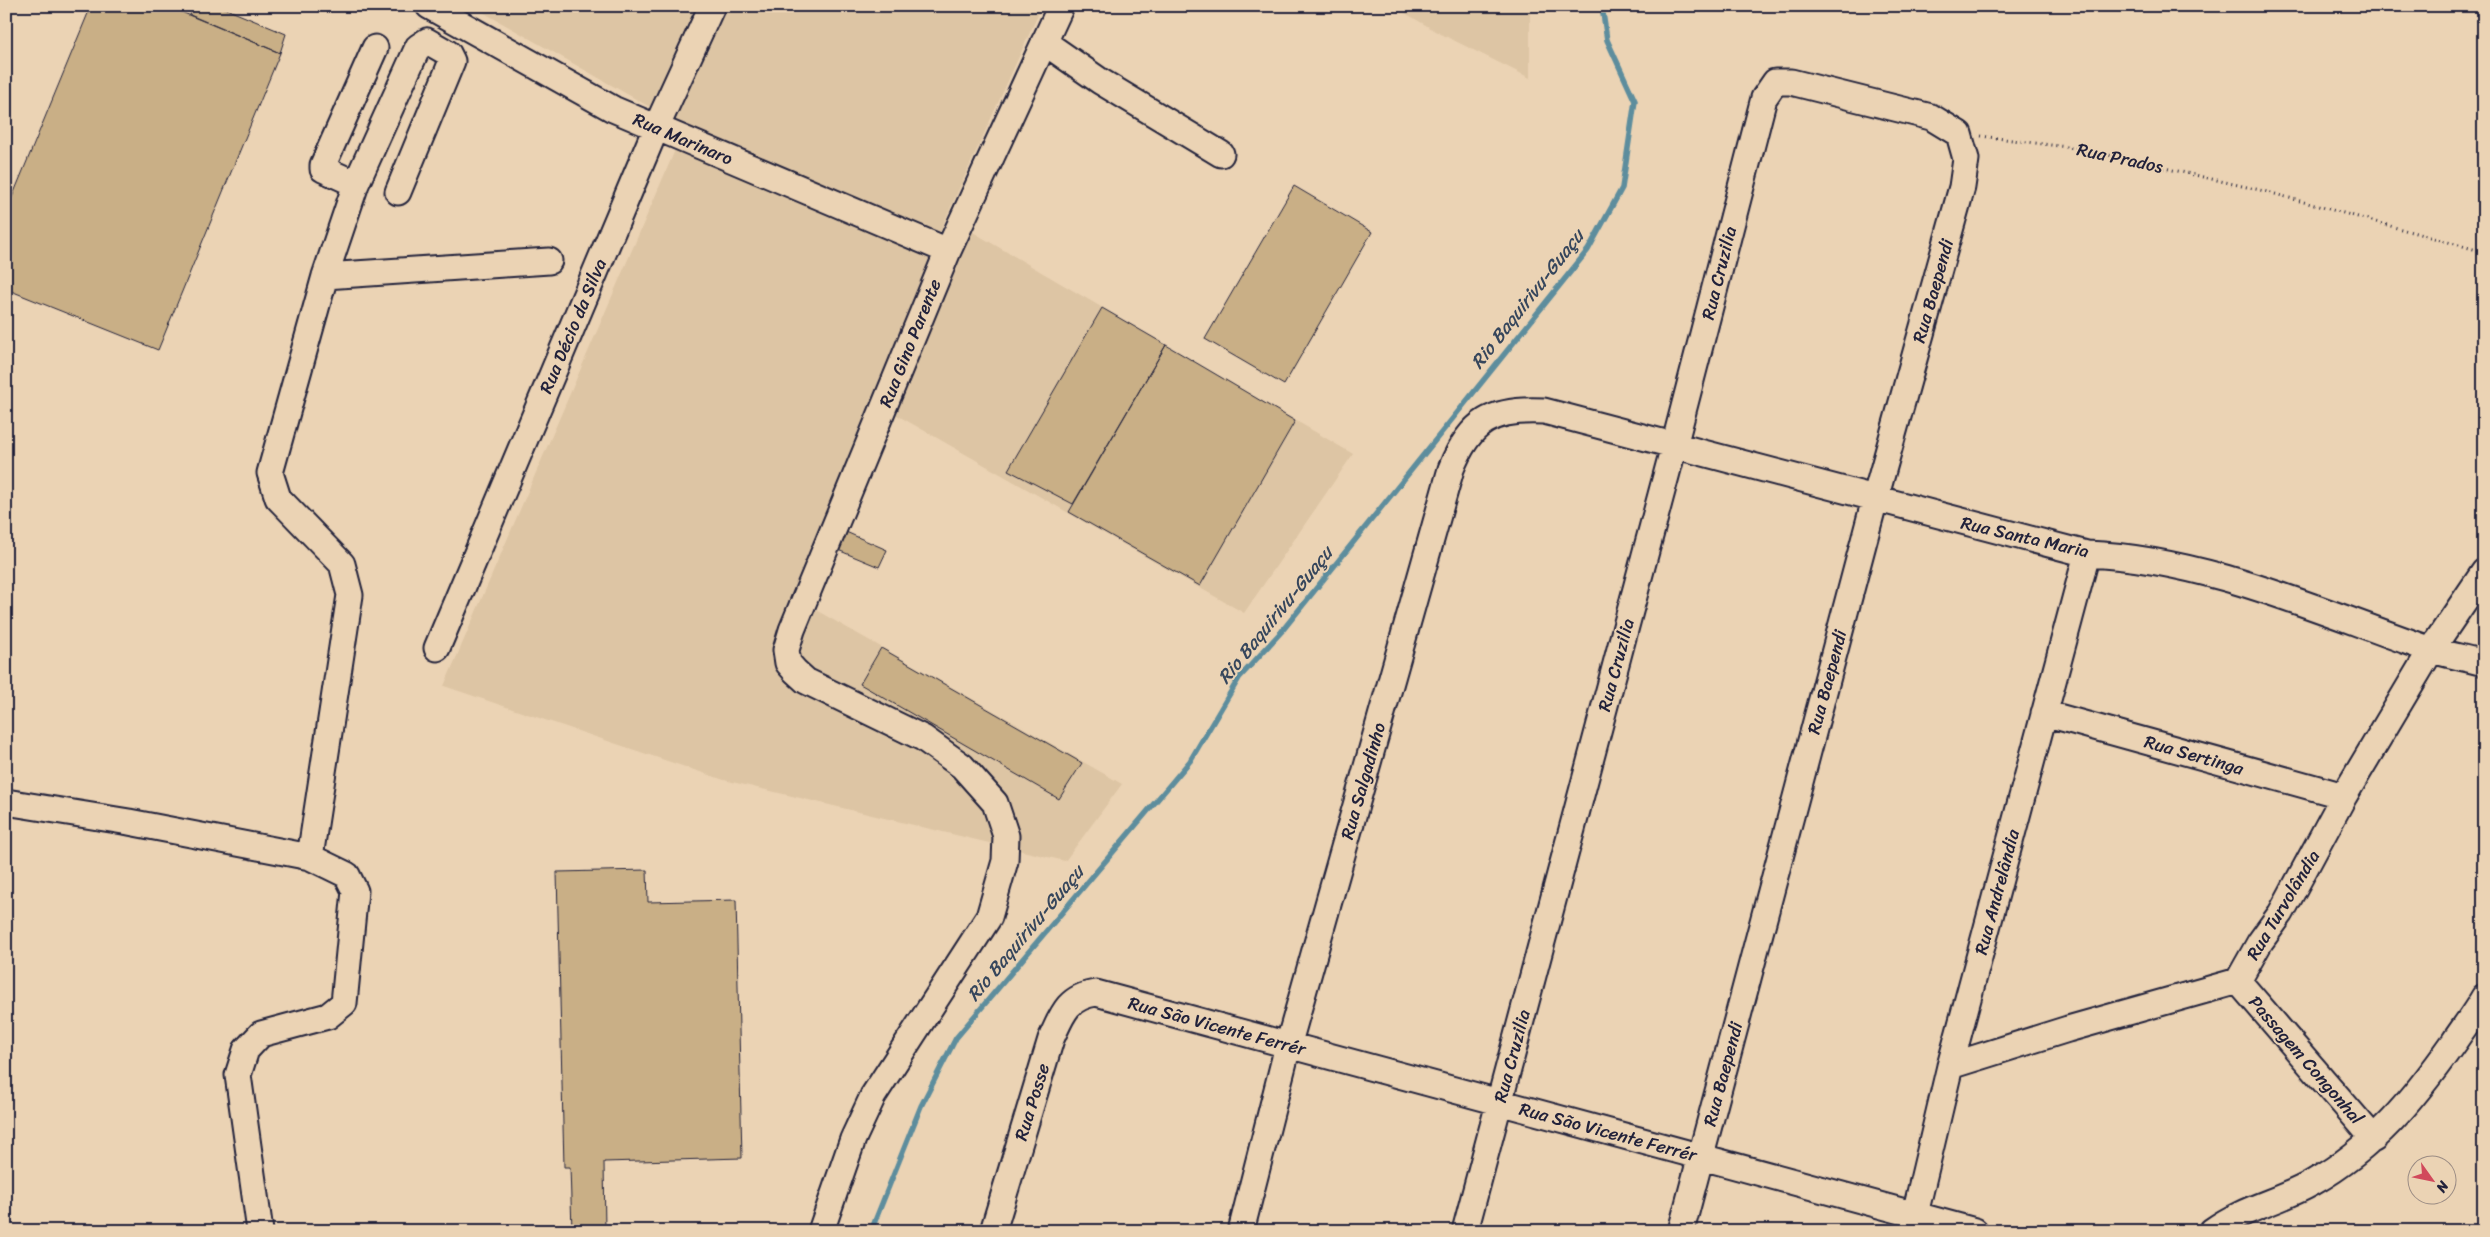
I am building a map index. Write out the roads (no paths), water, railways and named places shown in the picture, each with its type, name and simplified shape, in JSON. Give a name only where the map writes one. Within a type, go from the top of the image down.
[{"type":"street","name":"Rua Marinaro","points":[[429,6],[613,109],[948,251]]},
{"type":"street","name":"Rua Décio da Silva","points":[[437,648],[656,128],[712,6]]},
{"type":"street","name":"Rua Gino Parente","points":[[821,1231],[853,1139],[873,1096],[989,917],[1005,861],[1006,836],[996,803],[962,766],[924,738],[806,681],[788,662],[786,650],[792,630],[948,251],[1061,6]]},
{"type":"street","points":[[310,857],[350,595],[342,564],[278,498],[270,473],[326,276],[356,184],[418,47],[427,41],[448,53],[452,61],[398,192]]},
{"type":"street","points":[[1044,42],[1100,81],[1221,154]]},
{"type":"street","points":[[356,184],[323,169],[323,165],[375,48]]},
{"type":"street","name":"Rua Cruzilia","points":[[1465,1231],[1674,446],[1764,98],[1775,82],[1791,82],[1932,117],[1960,134]]},
{"type":"street","name":"Rua Baependi","points":[[1681,1231],[1875,499],[1962,188],[1966,159],[1960,134]]},
{"type":"street","points":[[326,276],[549,261]]},
{"type":"street","name":"Rua Salgadinho","points":[[1240,1231],[1288,1046],[1451,469],[1460,448],[1471,432],[1487,419],[1503,412],[1520,409],[1544,410],[1564,417]]},
{"type":"street","name":"Rua Santa Maria","points":[[1564,417],[2087,554],[2117,555],[2167,563],[2258,587],[2431,650],[2484,663]]},
{"type":"street","name":"Rua Andrelândia","points":[[1913,1223],[1950,1066],[2087,554]]},
{"type":"street","name":"Rua Turvolândia","points":[[1950,1066],[2238,981],[2260,942],[2281,913],[2344,796],[2431,650],[2484,572]]},
{"type":"street","name":"Rua Sertinga","points":[[2044,713],[2344,796]]},
{"type":"street","points":[[6,802],[129,822],[310,857],[347,875],[355,891],[344,1003],[328,1016],[261,1034],[246,1050],[238,1075],[260,1231]]},
{"type":"street","name":"Passagem Congonhal","points":[[2238,981],[2374,1140]]},
{"type":"street","name":"Rua São Vicente Ferrér","points":[[1096,993],[1499,1104],[1701,1156],[1913,1223],[1976,1231]]},
{"type":"street","name":"Rua Posse","points":[[993,1231],[1051,1039],[1062,1015],[1071,1003],[1082,995],[1096,993]]},
{"type":"street","points":[[2212,1231],[2232,1217],[2311,1184],[2374,1140],[2420,1090],[2483,999]]},
{"type":"waterway","name":"Rio Baquirivu-Guaçu","points":[[871,1231],[921,1106],[956,1038],[1190,761],[1239,678],[1282,631],[1588,250],[1622,188],[1635,101],[1607,40],[1602,6]]}]
